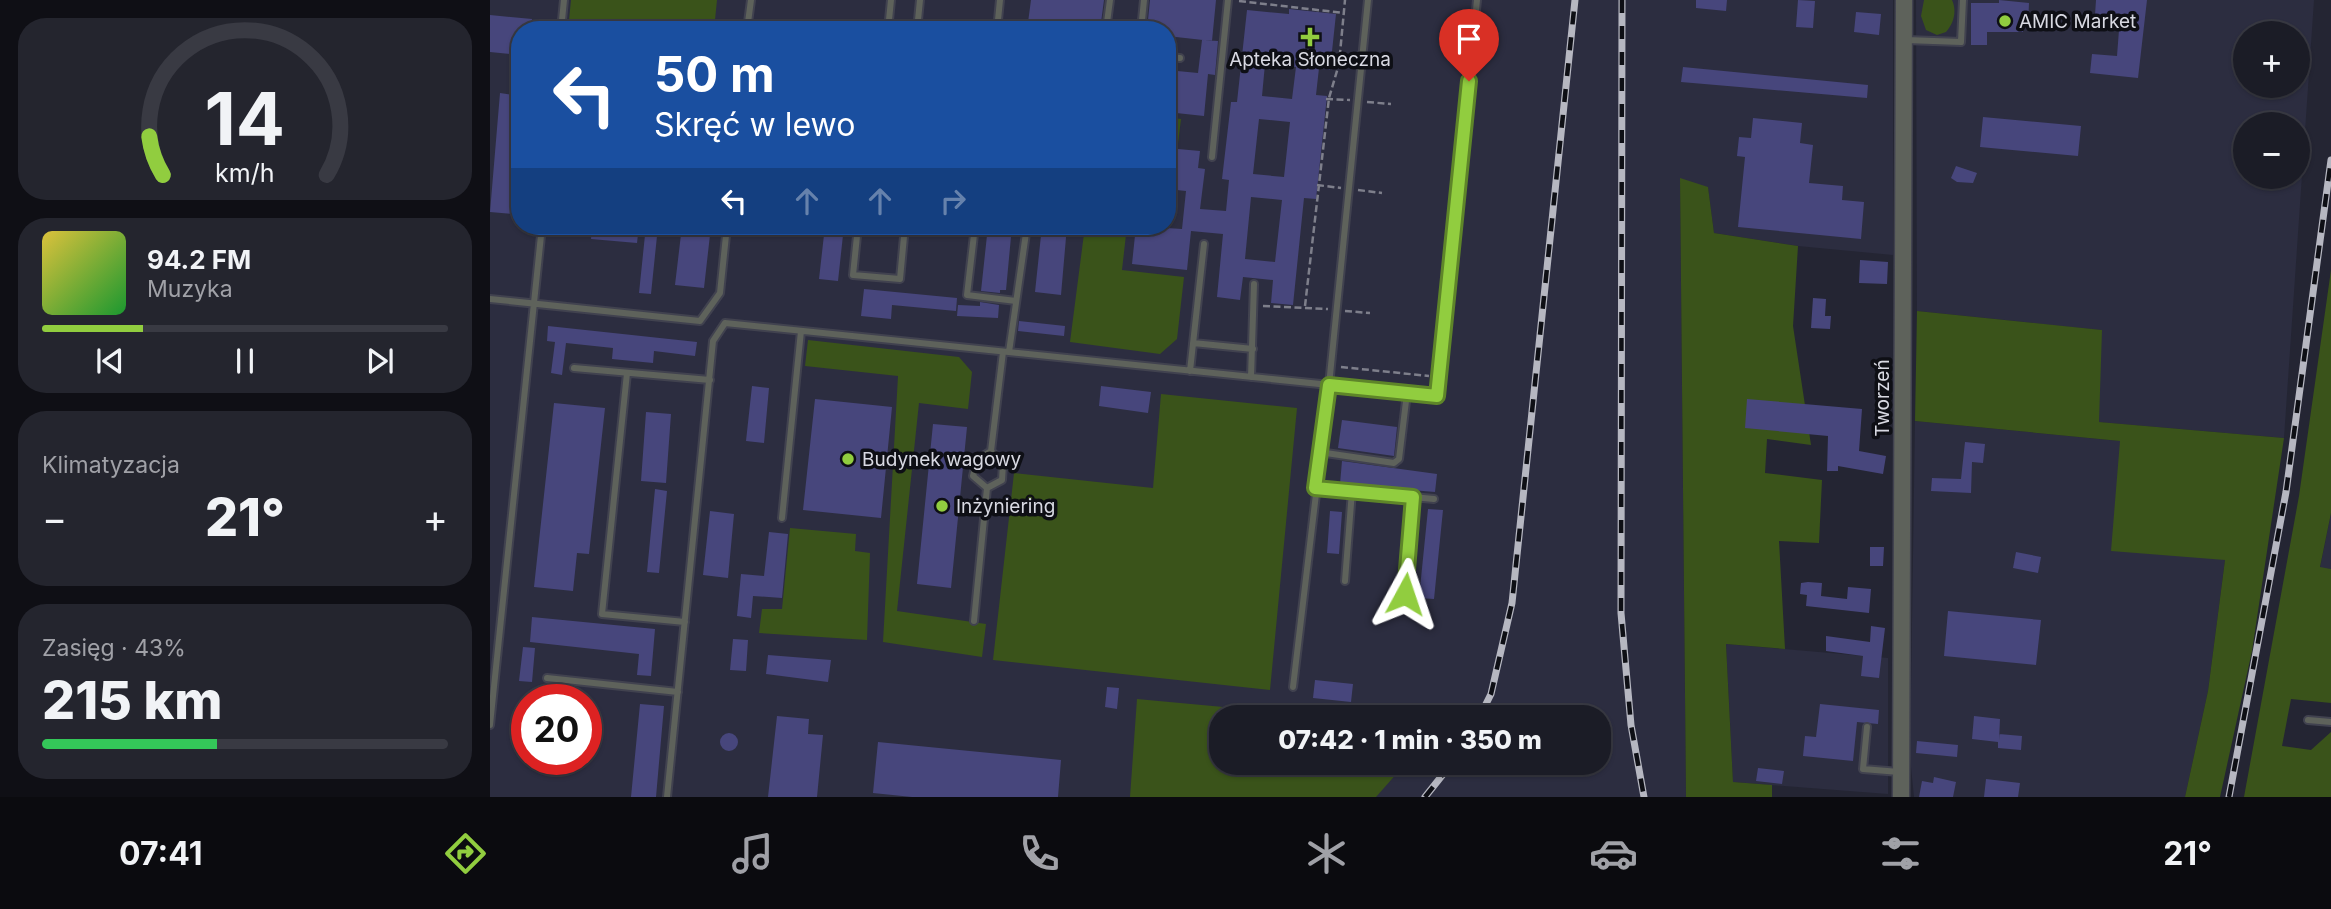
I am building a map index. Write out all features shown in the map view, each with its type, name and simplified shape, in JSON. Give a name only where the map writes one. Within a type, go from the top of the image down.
[{"type":"street","name":"Tworzeń","points":[[1901,797],[1904,0]]},
{"type":"lane","points":[[562,21],[564,0]]},
{"type":"lane","points":[[748,21],[751,0]]},
{"type":"lane","points":[[889,21],[891,0]]},
{"type":"lane","points":[[918,21],[920,0]]},
{"type":"lane","points":[[999,21],[1000,0]]},
{"type":"lane","points":[[1107,21],[1110,0]]},
{"type":"lane","points":[[1143,21],[1144,0]]},
{"type":"lane","points":[[1212,157],[1228,0]]},
{"type":"lane","points":[[1293,687],[1329,385],[1368,0]]},
{"type":"lane","points":[[667,797],[713,341],[725,323],[1437,396],[1477,0]]},
{"type":"lane","points":[[1904,40],[1961,42],[1963,0]]},
{"type":"lane","points":[[1176,58],[1180,58]]},
{"type":"lane","points":[[490,725],[541,235]]},
{"type":"lane","points":[[490,299],[700,320],[720,293],[726,235]]},
{"type":"lane","points":[[857,235],[853,275],[900,279],[904,235]]},
{"type":"lane","points":[[974,235],[967,295],[1016,301]]},
{"type":"lane","points":[[987,488],[973,476],[977,460],[991,451],[1026,235]]},
{"type":"lane","points":[[1190,371],[1205,244]]},
{"type":"lane","points":[[1251,377],[1254,284]]},
{"type":"lane","points":[[782,518],[801,331]]},
{"type":"lane","points":[[1193,343],[1253,349]]},
{"type":"lane","points":[[574,368],[710,380]]},
{"type":"lane","points":[[627,373],[602,614],[685,622]]},
{"type":"lane","points":[[1319,452],[1394,463],[1399,458],[1406,393]]},
{"type":"lane","points":[[987,488],[1002,480],[1003,472],[1003,464],[991,451]]},
{"type":"lane","points":[[974,621],[987,488]]},
{"type":"lane","points":[[1315,488],[1434,499]]},
{"type":"lane","points":[[1345,581],[1352,491]]},
{"type":"lane","points":[[1405,594],[1413,497]]},
{"type":"lane","points":[[547,678],[678,692]]},
{"type":"lane","points":[[2308,720],[2331,722]]},
{"type":"lane","points":[[1867,727],[1863,769],[1901,772]]},
{"type":"path","points":[[1228,0],[1343,13]]},
{"type":"path","points":[[1304,306],[1329,98],[1339,64],[1345,0]]},
{"type":"path","points":[[1254,305],[1291,309],[1304,306],[1370,313]]},
{"type":"path","points":[[1331,366],[1439,377]]},
{"type":"shaded area","points":[[490,0],[1893,0],[1893,255],[1798,246],[1714,233],[1708,188],[1680,179],[1686,797],[490,797]]},
{"type":"shaded area","points":[[1916,0],[2314,0],[2310,58],[2310,21],[2233,21],[2233,98],[2307,98],[2306,112],[2233,112],[2233,189],[2301,189],[2284,438],[2098,422],[2101,330],[1917,311]]},
{"type":"shaded area","points":[[1915,421],[2120,441],[2225,560],[2208,691],[2185,797],[1914,797],[1910,757]]},
{"type":"shaded area","points":[[2331,513],[2331,569],[2320,568]]},
{"type":"shaded area","points":[[1726,644],[1888,658],[1888,794],[1733,782]]},
{"type":"green space","points":[[571,0],[717,0],[715,21],[569,21]]},
{"type":"green space","points":[[1924,0],[1952,0],[1954,17],[1946,32],[1937,35],[1926,30],[1921,16]]},
{"type":"green space","points":[[1176,118],[1181,119],[1176,144]]},
{"type":"green space","points":[[1680,178],[1708,187],[1714,233],[1798,246],[1793,326],[1811,445],[1767,439],[1765,473],[1822,480],[1819,543],[1779,541],[1785,649],[1726,644],[1733,782],[1772,785],[1772,797],[1686,797]]},
{"type":"green space","points":[[1084,235],[1126,235],[1122,270],[1184,277],[1177,339],[1160,354],[1070,342]]},
{"type":"green space","points":[[2331,270],[2331,513],[2320,567],[2331,569],[2331,703],[2291,699],[2282,746],[2311,750],[2331,732],[2331,797],[2244,797],[2299,496]]},
{"type":"green space","points":[[1917,311],[2102,330],[2099,422],[2284,438],[2252,651],[2220,797],[2185,797],[2208,691],[2225,560],[2111,551],[2120,441],[1915,421]]},
{"type":"green space","points":[[808,340],[959,357],[972,372],[968,409],[919,403],[897,611],[986,624],[982,657],[883,642],[898,376],[805,366]]},
{"type":"green space","points":[[1161,394],[1297,408],[1270,690],[993,660],[1014,473],[1153,488]]},
{"type":"green space","points":[[790,528],[856,534],[855,551],[870,553],[867,640],[759,633],[762,609],[782,609]]},
{"type":"green space","points":[[1137,699],[1209,706],[1209,775],[1395,775],[1376,797],[1130,797]]},
{"type":"building","points":[[1031,0],[1104,0],[1101,21],[1028,21]]},
{"type":"building","points":[[1150,0],[1216,0],[1212,41],[1176,37],[1176,21],[1148,21]]},
{"type":"building","points":[[1696,0],[1727,0],[1726,11],[1696,8]]},
{"type":"building","points":[[1798,0],[1815,1],[1813,28],[1796,27]]},
{"type":"building","points":[[1999,0],[2029,3],[2028,25],[2023,25],[2023,32],[1987,32],[1987,45],[1971,45],[1971,3],[1999,3]]},
{"type":"building","points":[[2096,0],[2147,0],[2138,78],[2090,73],[2092,54],[2117,56],[2120,17],[2095,15]]},
{"type":"building","points":[[1289,9],[1336,14],[1330,70],[1319,68],[1316,95],[1327,96],[1316,199],[1304,198],[1293,305],[1271,303],[1273,280],[1243,277],[1240,300],[1217,297],[1223,234],[1191,231],[1187,270],[1132,264],[1135,235],[1176,235],[1176,229],[1182,229],[1186,191],[1176,190],[1176,149],[1200,151],[1198,168],[1205,169],[1200,209],[1226,211],[1229,180],[1222,179],[1231,102],[1237,102],[1247,10],[1289,14]],"holes":[[[1265,64],[1296,67],[1292,99],[1262,96]],[[1259,119],[1290,122],[1284,177],[1253,174]],[[1251,197],[1282,200],[1275,262],[1245,259]]]},
{"type":"building","points":[[1856,12],[1881,14],[1879,35],[1854,32]]},
{"type":"building","points":[[490,15],[532,19],[511,21],[511,54],[490,52]]},
{"type":"building","points":[[1202,40],[1218,41],[1215,75],[1208,74],[1204,116],[1176,113],[1176,71],[1198,73]]},
{"type":"building","points":[[1683,67],[1868,85],[1867,98],[1681,82]]},
{"type":"building","points":[[500,93],[511,95],[511,214],[490,212]]},
{"type":"building","points":[[1983,117],[2081,126],[2078,156],[1980,147]]},
{"type":"building","points":[[1753,118],[1802,123],[1800,143],[1813,145],[1809,183],[1843,186],[1842,200],[1864,202],[1861,239],[1738,227],[1745,157],[1737,156],[1739,137],[1751,138]]},
{"type":"building","points":[[1956,166],[1977,173],[1973,183],[1957,182],[1951,178]]},
{"type":"building","points":[[591,235],[638,235],[637,243],[591,239]]},
{"type":"building","points":[[645,235],[657,236],[651,294],[639,293]]},
{"type":"building","points":[[681,235],[710,235],[704,288],[675,285]]},
{"type":"building","points":[[824,235],[843,235],[838,281],[819,279]]},
{"type":"building","points":[[987,235],[1011,235],[1006,290],[1000,290],[1000,293],[981,291]]},
{"type":"building","points":[[1041,235],[1066,235],[1061,295],[1035,292]]},
{"type":"building","points":[[1860,260],[1888,262],[1887,284],[1859,283]]},
{"type":"building","points":[[864,289],[957,298],[956,311],[892,305],[891,319],[861,316]]},
{"type":"building","points":[[1813,298],[1826,299],[1825,316],[1831,316],[1830,329],[1811,328]]},
{"type":"building","points":[[980,302],[999,305],[998,318],[957,316],[958,305],[980,306]]},
{"type":"building","points":[[1019,321],[1065,326],[1064,336],[1018,331]]},
{"type":"building","points":[[548,326],[697,342],[695,356],[654,351],[653,363],[612,359],[613,348],[566,343],[562,375],[551,373],[555,342],[547,341]]},
{"type":"building","points":[[752,386],[769,388],[764,443],[746,441]]},
{"type":"building","points":[[1101,386],[1151,392],[1148,413],[1099,406]]},
{"type":"building","name":"Budynek wagowy","points":[[815,399],[892,407],[881,518],[803,510]]},
{"type":"building","points":[[1747,399],[1862,409],[1859,451],[1886,456],[1883,474],[1838,466],[1838,471],[1827,471],[1828,436],[1745,428]]},
{"type":"building","points":[[554,403],[605,408],[589,554],[577,553],[573,591],[534,587]]},
{"type":"building","points":[[646,412],[671,414],[666,483],[641,481]]},
{"type":"building","points":[[1342,420],[1397,427],[1394,456],[1338,448]]},
{"type":"building","name":"Inżyniering","points":[[933,424],[967,427],[951,588],[917,584]]},
{"type":"building","points":[[1965,442],[1985,444],[1983,463],[1972,462],[1971,493],[1931,491],[1932,478],[1961,479]]},
{"type":"building","points":[[1342,461],[1437,474],[1435,492],[1340,484]]},
{"type":"building","points":[[655,489],[667,491],[659,573],[647,572]]},
{"type":"building","points":[[1428,509],[1443,510],[1434,599],[1419,598]]},
{"type":"building","points":[[710,511],[734,514],[728,578],[703,575]]},
{"type":"building","points":[[1330,511],[1342,512],[1339,554],[1327,553]]},
{"type":"building","points":[[769,532],[788,534],[782,598],[753,596],[751,618],[737,616],[741,574],[764,576]]},
{"type":"building","points":[[1870,547],[1884,547],[1883,566],[1870,566]]},
{"type":"building","points":[[2016,552],[2041,557],[2038,573],[2013,568]]},
{"type":"building","points":[[1801,583],[1822,583],[1821,596],[1847,599],[1848,587],[1871,589],[1869,613],[1806,606],[1807,595],[1800,594]]},
{"type":"building","points":[[1948,611],[2041,620],[2036,665],[1944,656]]},
{"type":"building","points":[[532,617],[655,629],[651,676],[637,675],[639,654],[530,642]]},
{"type":"building","points":[[1871,626],[1885,628],[1879,678],[1861,676],[1863,656],[1826,651],[1826,636],[1870,642]]},
{"type":"building","points":[[733,639],[748,640],[746,671],[730,670]]},
{"type":"building","points":[[523,647],[535,648],[532,682],[519,681]]},
{"type":"building","points":[[768,655],[831,660],[828,682],[766,674]]},
{"type":"building","points":[[1315,680],[1353,684],[1351,702],[1313,698]]},
{"type":"building","points":[[1107,687],[1119,688],[1117,709],[1105,707]]},
{"type":"building","points":[[640,704],[664,706],[656,797],[631,797]]},
{"type":"building","points":[[1820,704],[1879,710],[1878,724],[1857,722],[1853,761],[1803,756],[1805,736],[1816,737]]},
{"type":"building","points":[[777,716],[809,719],[808,734],[823,735],[817,797],[768,797]]},
{"type":"building","points":[[1974,716],[2000,719],[1999,734],[2022,736],[2021,750],[1998,748],[1998,742],[1972,739]]},
{"type":"building","points":[[729,733],[735,736],[738,742],[735,748],[729,751],[723,748],[720,742],[723,736]]},
{"type":"building","points":[[1917,741],[1958,745],[1957,757],[1916,753]]},
{"type":"building","points":[[878,742],[1061,760],[1058,797],[912,797],[873,793]]},
{"type":"building","points":[[1758,768],[1784,771],[1782,784],[1756,781]]},
{"type":"building","points":[[1934,777],[1956,782],[1953,797],[1919,797],[1922,781],[1933,783]]},
{"type":"building","points":[[1986,779],[2020,783],[2018,797],[1984,797]]},
{"type":"railway","points":[[1486,705],[1491,694],[1512,603],[1575,0]]},
{"type":"railway","points":[[1622,0],[1621,613],[1631,725],[1644,797]]},
{"type":"railway","points":[[2229,797],[2286,492],[2331,160]]},
{"type":"railway","points":[[1425,797],[1442,775]]},
{"type":"place","name":"AMIC Market","points":[[2005,21]]},
{"type":"place","name":"Apteka Słoneczna","points":[[1310,37]]},
{"type":"place","name":"Budynek wagowy","points":[[848,459]]},
{"type":"place","name":"Inżyniering","points":[[942,506]]},
{"type":"route","points":[[1405,594],[1413,497],[1315,488],[1329,385],[1437,396],[1469,81]]}]
